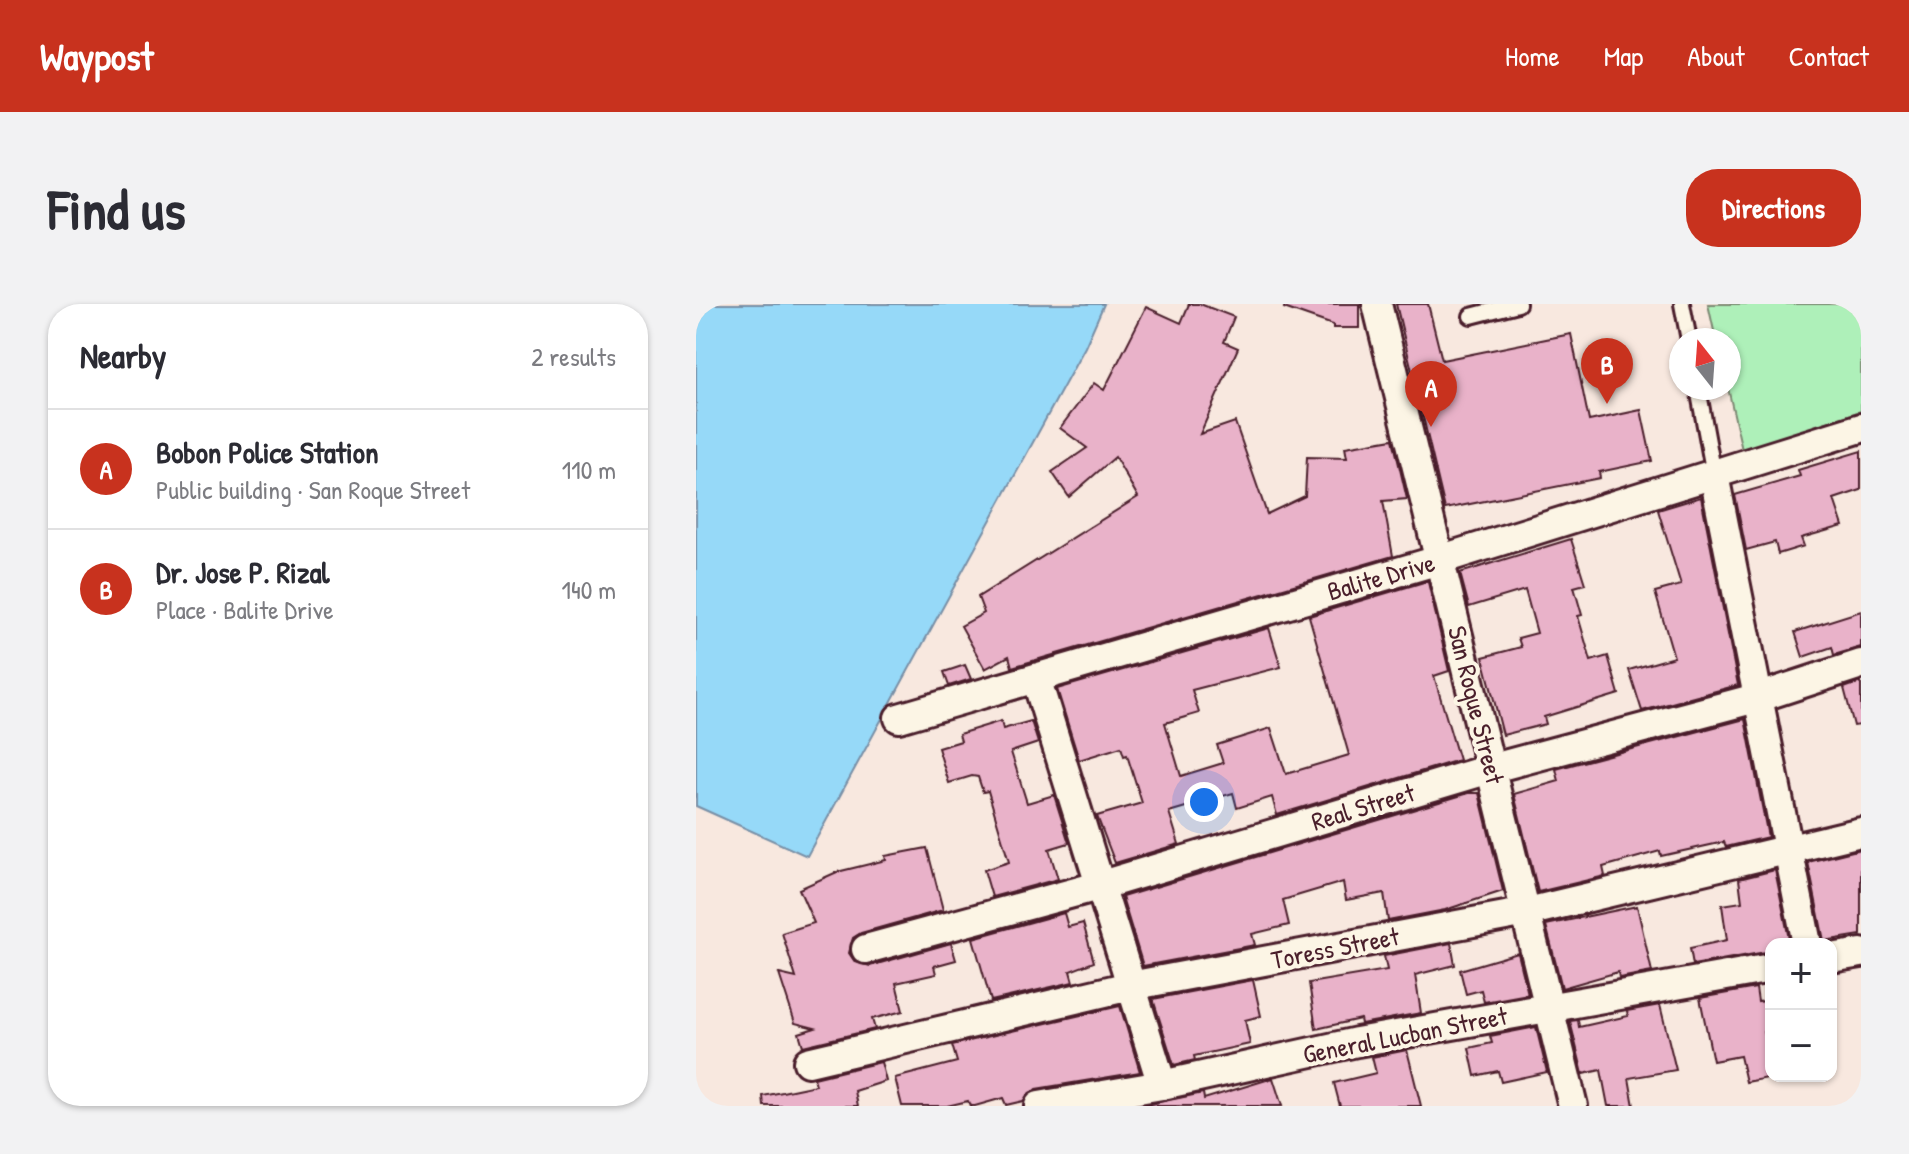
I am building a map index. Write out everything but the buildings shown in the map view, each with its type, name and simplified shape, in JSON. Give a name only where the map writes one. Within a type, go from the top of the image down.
[{"type":"street","name":"San Roque Street","points":[[1377,304],[1493,768],[1573,1106]]},
{"type":"street","name":"Balite Drive","points":[[899,718],[1439,560],[1861,428]]},
{"type":"street","points":[[1714,475],[1791,849],[1806,938]]},
{"type":"street","name":"Real Street","points":[[866,949],[1102,885],[1493,768],[1760,697],[1861,664]]},
{"type":"street","points":[[1036,678],[1162,1085]]},
{"type":"street","name":"Toress Street","points":[[808,1062],[1130,986],[1527,912],[1861,832]]},
{"type":"street","points":[[1837,957],[1861,953]]},
{"type":"street","name":"General Lucban Street","points":[[1039,1106],[1162,1085],[1357,1042],[1765,969]]},
{"type":"lane","points":[[1471,316],[1518,304]]},
{"type":"lane","points":[[1682,304],[1687,328]]},
{"type":"lane","points":[[1700,400],[1714,475]]},
{"type":"green space","points":[[1708,304],[1861,304],[1861,411],[1742,450],[1731,400],[1741,400],[1741,328],[1713,328]]},
{"type":"water","points":[[696,304],[1104,304],[1085,347],[807,856],[696,806]]},
{"type":"place","name":"Dr. Jose P. Rizal","points":[[1607,404]]},
{"type":"place","name":"Bobon Police Station","points":[[1431,427]]}]
